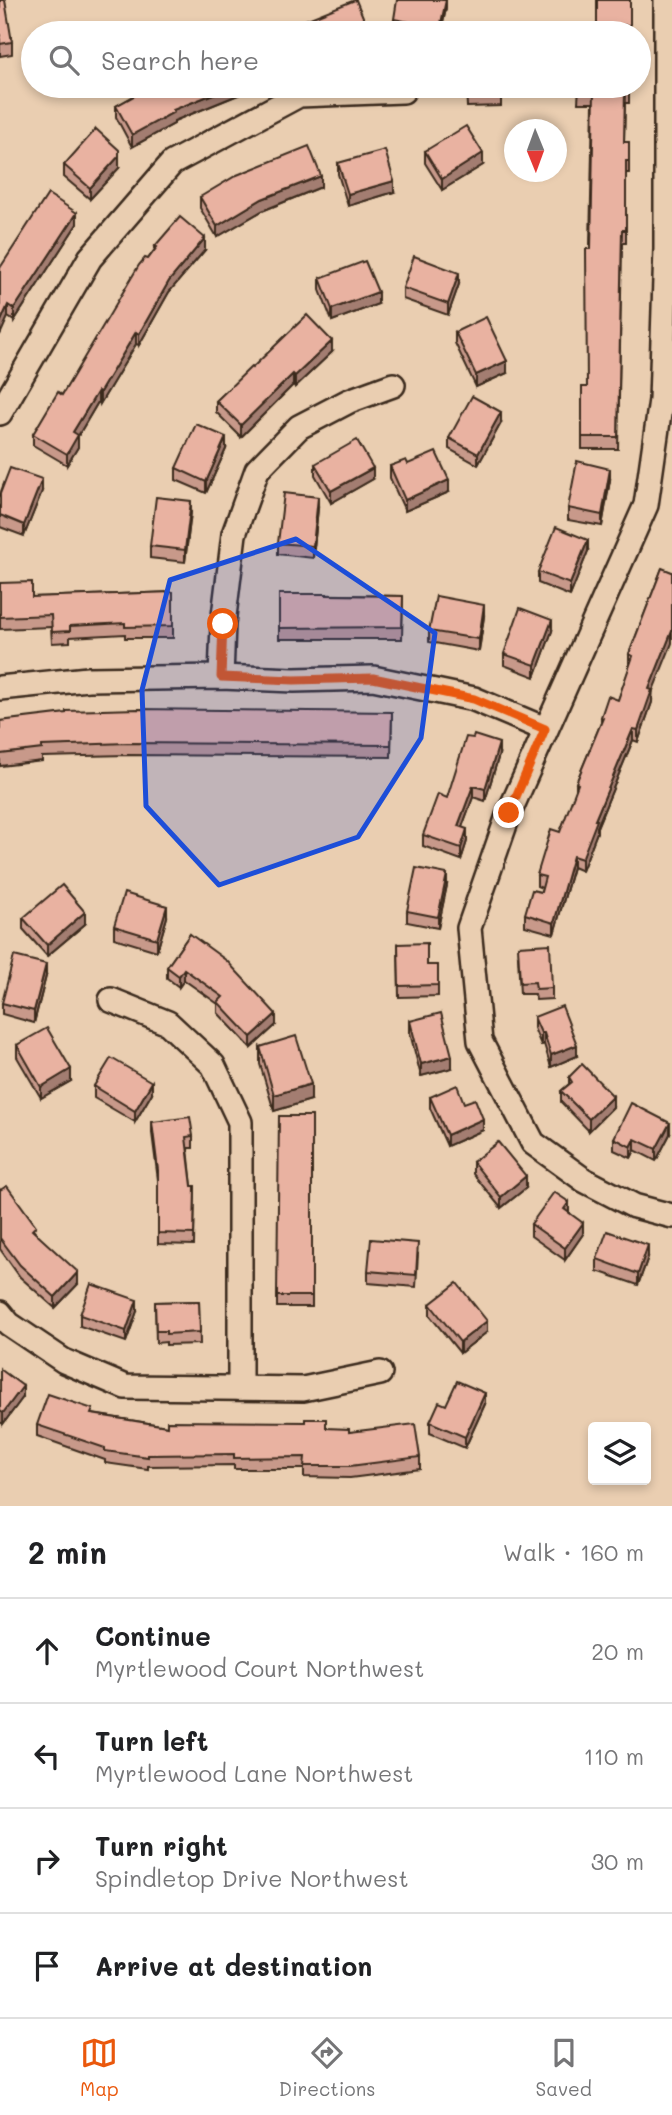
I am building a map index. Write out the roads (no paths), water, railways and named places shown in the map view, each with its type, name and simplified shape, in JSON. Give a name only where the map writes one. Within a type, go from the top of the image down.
[{"type":"street","points":[[666,0],[669,249],[661,400],[646,505],[509,813],[469,928],[480,1041],[533,1143],[584,1180],[634,1206],[672,1216]]},
{"type":"street","points":[[0,413],[90,258],[172,163],[293,98]]},
{"type":"street","points":[[221,677],[223,624],[234,534],[257,470],[299,427],[349,401],[393,385]]},
{"type":"street","points":[[0,688],[88,679],[373,678],[474,699],[545,729]]},
{"type":"street","points":[[111,1000],[168,1023],[204,1056],[213,1065],[240,1122],[240,1388]]},
{"type":"street","points":[[0,1313],[9,1324],[64,1361],[125,1387],[303,1389],[380,1373]]}]
